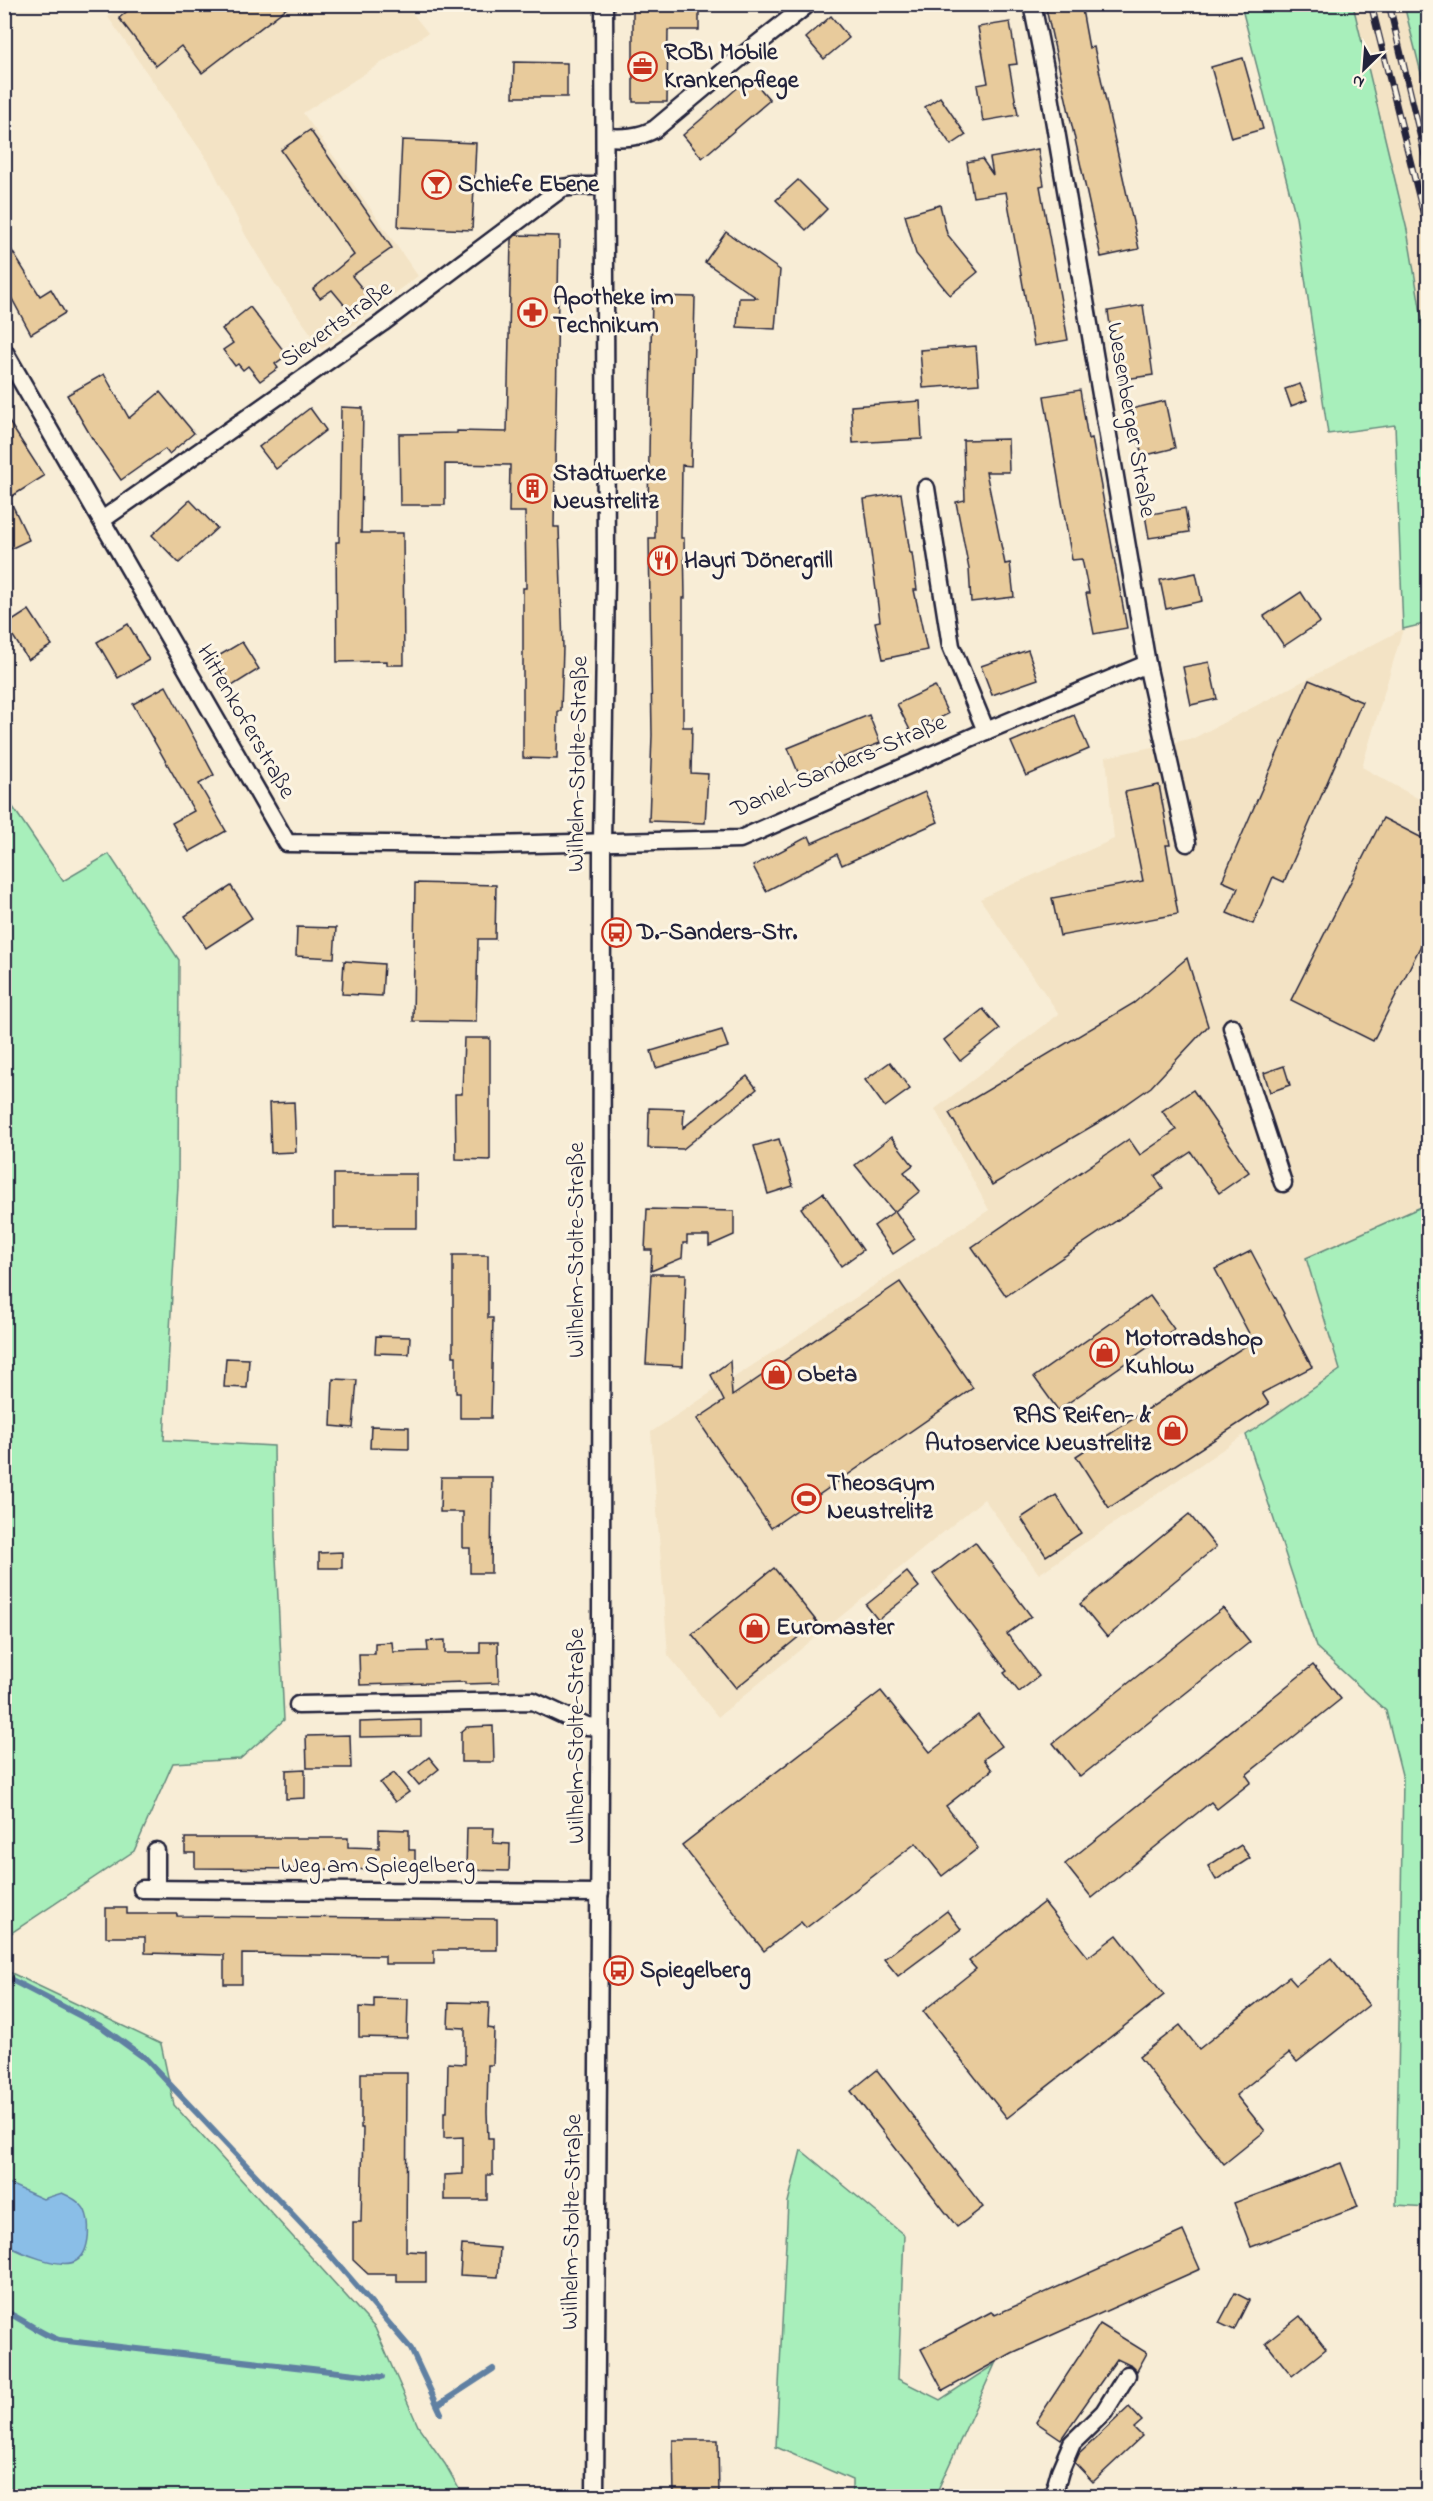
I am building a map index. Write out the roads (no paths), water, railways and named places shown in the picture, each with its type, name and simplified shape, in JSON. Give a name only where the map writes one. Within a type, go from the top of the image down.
[{"type":"street","name":"Wilhelm-Stolte-Straße","points":[[595,2496],[600,1893],[602,843],[606,576],[604,4]]},
{"type":"street","points":[[605,137],[630,138],[644,135],[655,129],[808,4]]},
{"type":"street","name":"Wesenberger Straße","points":[[1032,4],[1047,78],[1147,664],[1187,843]]},
{"type":"street","name":"Sievertstraße","points":[[102,520],[382,323],[562,188],[604,186]]},
{"type":"street","name":"Hittenkoferstraße","points":[[4,351],[287,843],[488,845],[602,843]]},
{"type":"street","name":"Daniel-Sanders-Straße","points":[[926,488],[951,646],[986,731]]},
{"type":"street","name":"Daniel-Sanders-Straße","points":[[602,843],[740,839],[986,731],[1147,664]]},
{"type":"street","points":[[1232,1027],[1283,1183]]},
{"type":"street","points":[[298,1705],[533,1701],[587,1726],[600,1727]]},
{"type":"street","name":"Weg am Spiegelberg","points":[[156,1851],[149,1889],[600,1893]]},
{"type":"street","points":[[1053,2496],[1060,2471],[1072,2444],[1104,2412],[1127,2374]]},
{"type":"water","points":[[5,2182],[43,2199],[62,2193],[80,2204],[85,2211],[88,2226],[87,2243],[81,2257],[69,2263],[51,2262],[5,2244]]},
{"type":"waterway","points":[[4,1976],[102,2027],[146,2059],[325,2249],[411,2349],[441,2413]]},
{"type":"waterway","points":[[4,2311],[59,2340],[382,2377]]},
{"type":"waterway","points":[[438,2405],[493,2369]]},
{"type":"railway","points":[[1371,4],[1428,232]]},
{"type":"railway","points":[[1389,4],[1428,168]]},
{"type":"place","name":"ROBI Mobile Krankenpflege","points":[[643,67]]},
{"type":"place","name":"Schiefe Ebene","points":[[437,185]]},
{"type":"place","name":"Apotheke im Technikum","points":[[532,312]]},
{"type":"place","name":"Stadtwerke Neustrelitz","points":[[532,488]]},
{"type":"place","name":"Hayri Dönergrill","points":[[663,561]]},
{"type":"place","name":"D.-Sanders-Str.","points":[[616,933]]},
{"type":"place","name":"Motorradshop Kuhlow","points":[[1104,1353]]},
{"type":"place","name":"Obeta","points":[[776,1375]]},
{"type":"place","name":"RAS Reifen- & Autoservice Neustrelitz","points":[[1172,1430]]},
{"type":"place","name":"TheosGym Neustrelitz","points":[[806,1498]]},
{"type":"place","name":"Euromaster","points":[[755,1628]]},
{"type":"place","name":"Spiegelberg","points":[[619,1971]]}]
